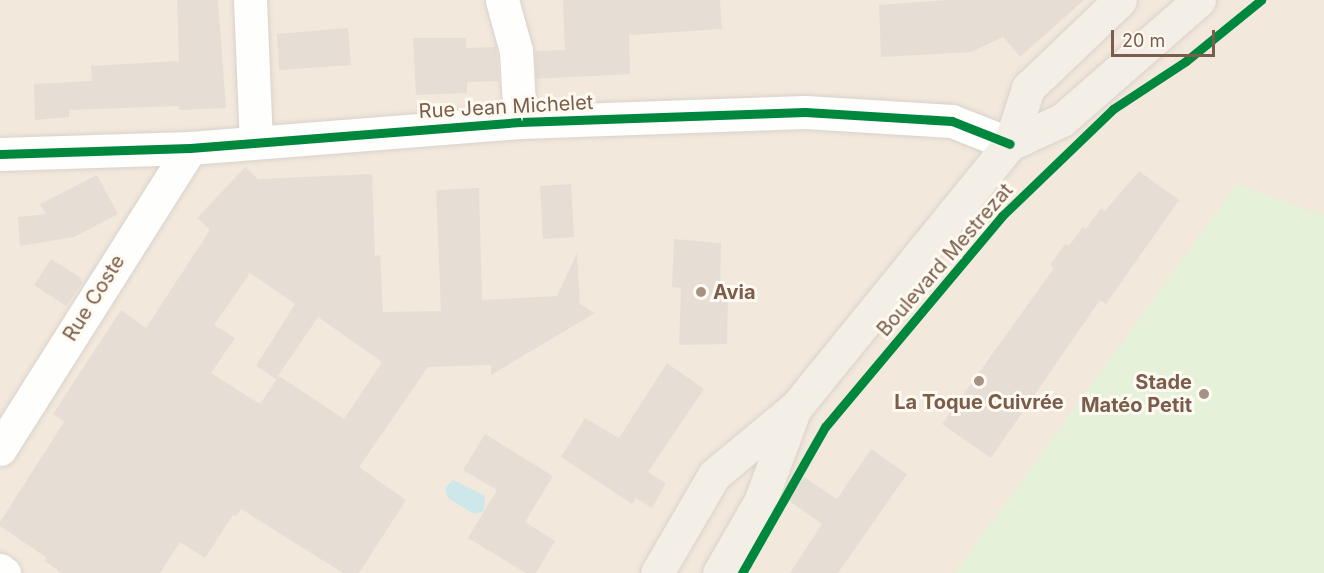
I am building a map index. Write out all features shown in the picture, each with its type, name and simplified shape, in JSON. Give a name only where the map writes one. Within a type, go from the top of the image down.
[{"type":"main road","name":"Boulevard Mestrezat","points":[[657,573],[714,475],[796,406],[1010,144],[1028,88],[1120,0]]},
{"type":"main road","name":"Boulevard Mestrezat","points":[[1010,144],[1062,120],[1199,0]]},
{"type":"main road","name":"Boulevard Mestrezat","points":[[719,573],[760,502],[796,406]]},
{"type":"street","points":[[250,0],[256,142]]},
{"type":"street","points":[[502,0],[516,51],[520,122]]},
{"type":"street","name":"Rue Jean Michelet","points":[[0,154],[190,148],[520,122],[805,112],[952,121],[1010,144]]},
{"type":"street","name":"Rue Coste","points":[[0,449],[190,148]]},
{"type":"street","points":[[0,570],[4,573]]},
{"type":"shaded area","points":[[0,0],[1324,0],[1324,573],[0,573]]},
{"type":"green space","name":"Stade Matéo Petit","points":[[1237,184],[1324,216],[1324,573],[955,573]]},
{"type":"water","points":[[453,480],[485,496],[484,511],[474,514],[448,498],[445,488]]},
{"type":"building","points":[[177,0],[218,0],[226,108],[179,110],[179,106],[69,110],[69,117],[35,120],[34,84],[92,81],[91,66],[179,61]]},
{"type":"building","points":[[563,0],[720,0],[722,29],[629,35],[630,74],[536,79],[535,51],[565,50]]},
{"type":"building","points":[[947,0],[1084,0],[1020,57],[1003,37],[971,52],[881,57],[879,5]]},
{"type":"building","points":[[348,28],[351,65],[279,70],[277,34]]},
{"type":"building","points":[[413,38],[466,38],[466,48],[496,47],[499,81],[467,82],[467,93],[416,95]]},
{"type":"building","points":[[245,167],[258,179],[372,174],[375,256],[380,255],[383,312],[441,311],[436,190],[479,188],[482,300],[557,296],[577,253],[580,304],[595,313],[491,375],[491,365],[428,367],[359,467],[406,500],[359,573],[343,573],[241,509],[236,516],[233,515],[205,558],[180,542],[160,573],[61,573],[45,561],[47,558],[0,526],[0,522],[64,422],[53,414],[121,310],[146,328],[210,230],[197,218]],"holes":[[[250,273],[295,304],[256,366],[276,379],[318,317],[382,362],[344,419],[279,376],[260,404],[211,373],[235,338],[214,325]]]},
{"type":"building","points":[[1139,171],[1179,200],[1106,304],[1100,300],[991,458],[942,424],[1054,268],[1050,265],[1065,244],[1069,246],[1083,227],[1086,229],[1101,208],[1105,211]]},
{"type":"building","points":[[97,175],[118,214],[74,237],[20,246],[18,217],[46,214],[40,204]]},
{"type":"building","points":[[571,184],[574,237],[543,239],[540,186]]},
{"type":"building","name":"Avia","points":[[674,239],[721,243],[720,295],[728,296],[727,344],[679,345],[681,288],[672,287]]},
{"type":"building","points":[[51,259],[81,278],[82,283],[66,306],[34,285]]},
{"type":"building","points":[[667,363],[704,389],[648,472],[666,483],[652,508],[636,498],[632,504],[561,457],[585,418],[619,438]]},
{"type":"building","points":[[485,434],[553,476],[525,522],[555,541],[536,573],[526,573],[468,538],[497,490],[463,470]]},
{"type":"building","points":[[871,449],[907,474],[838,573],[790,573],[822,524],[788,500],[804,477],[837,499]]},
{"type":"cycle path","points":[[742,573],[825,427],[1002,216],[1113,109],[1186,61],[1261,0]]},
{"type":"cycle path","points":[[0,154],[190,148],[520,122],[805,112],[952,121],[1010,144]]},
{"type":"place","name":"Avia","points":[[701,292]]},
{"type":"place","name":"La Toque Cuivrée","points":[[979,381]]},
{"type":"place","name":"Stade Matéo Petit","points":[[1204,394]]}]
